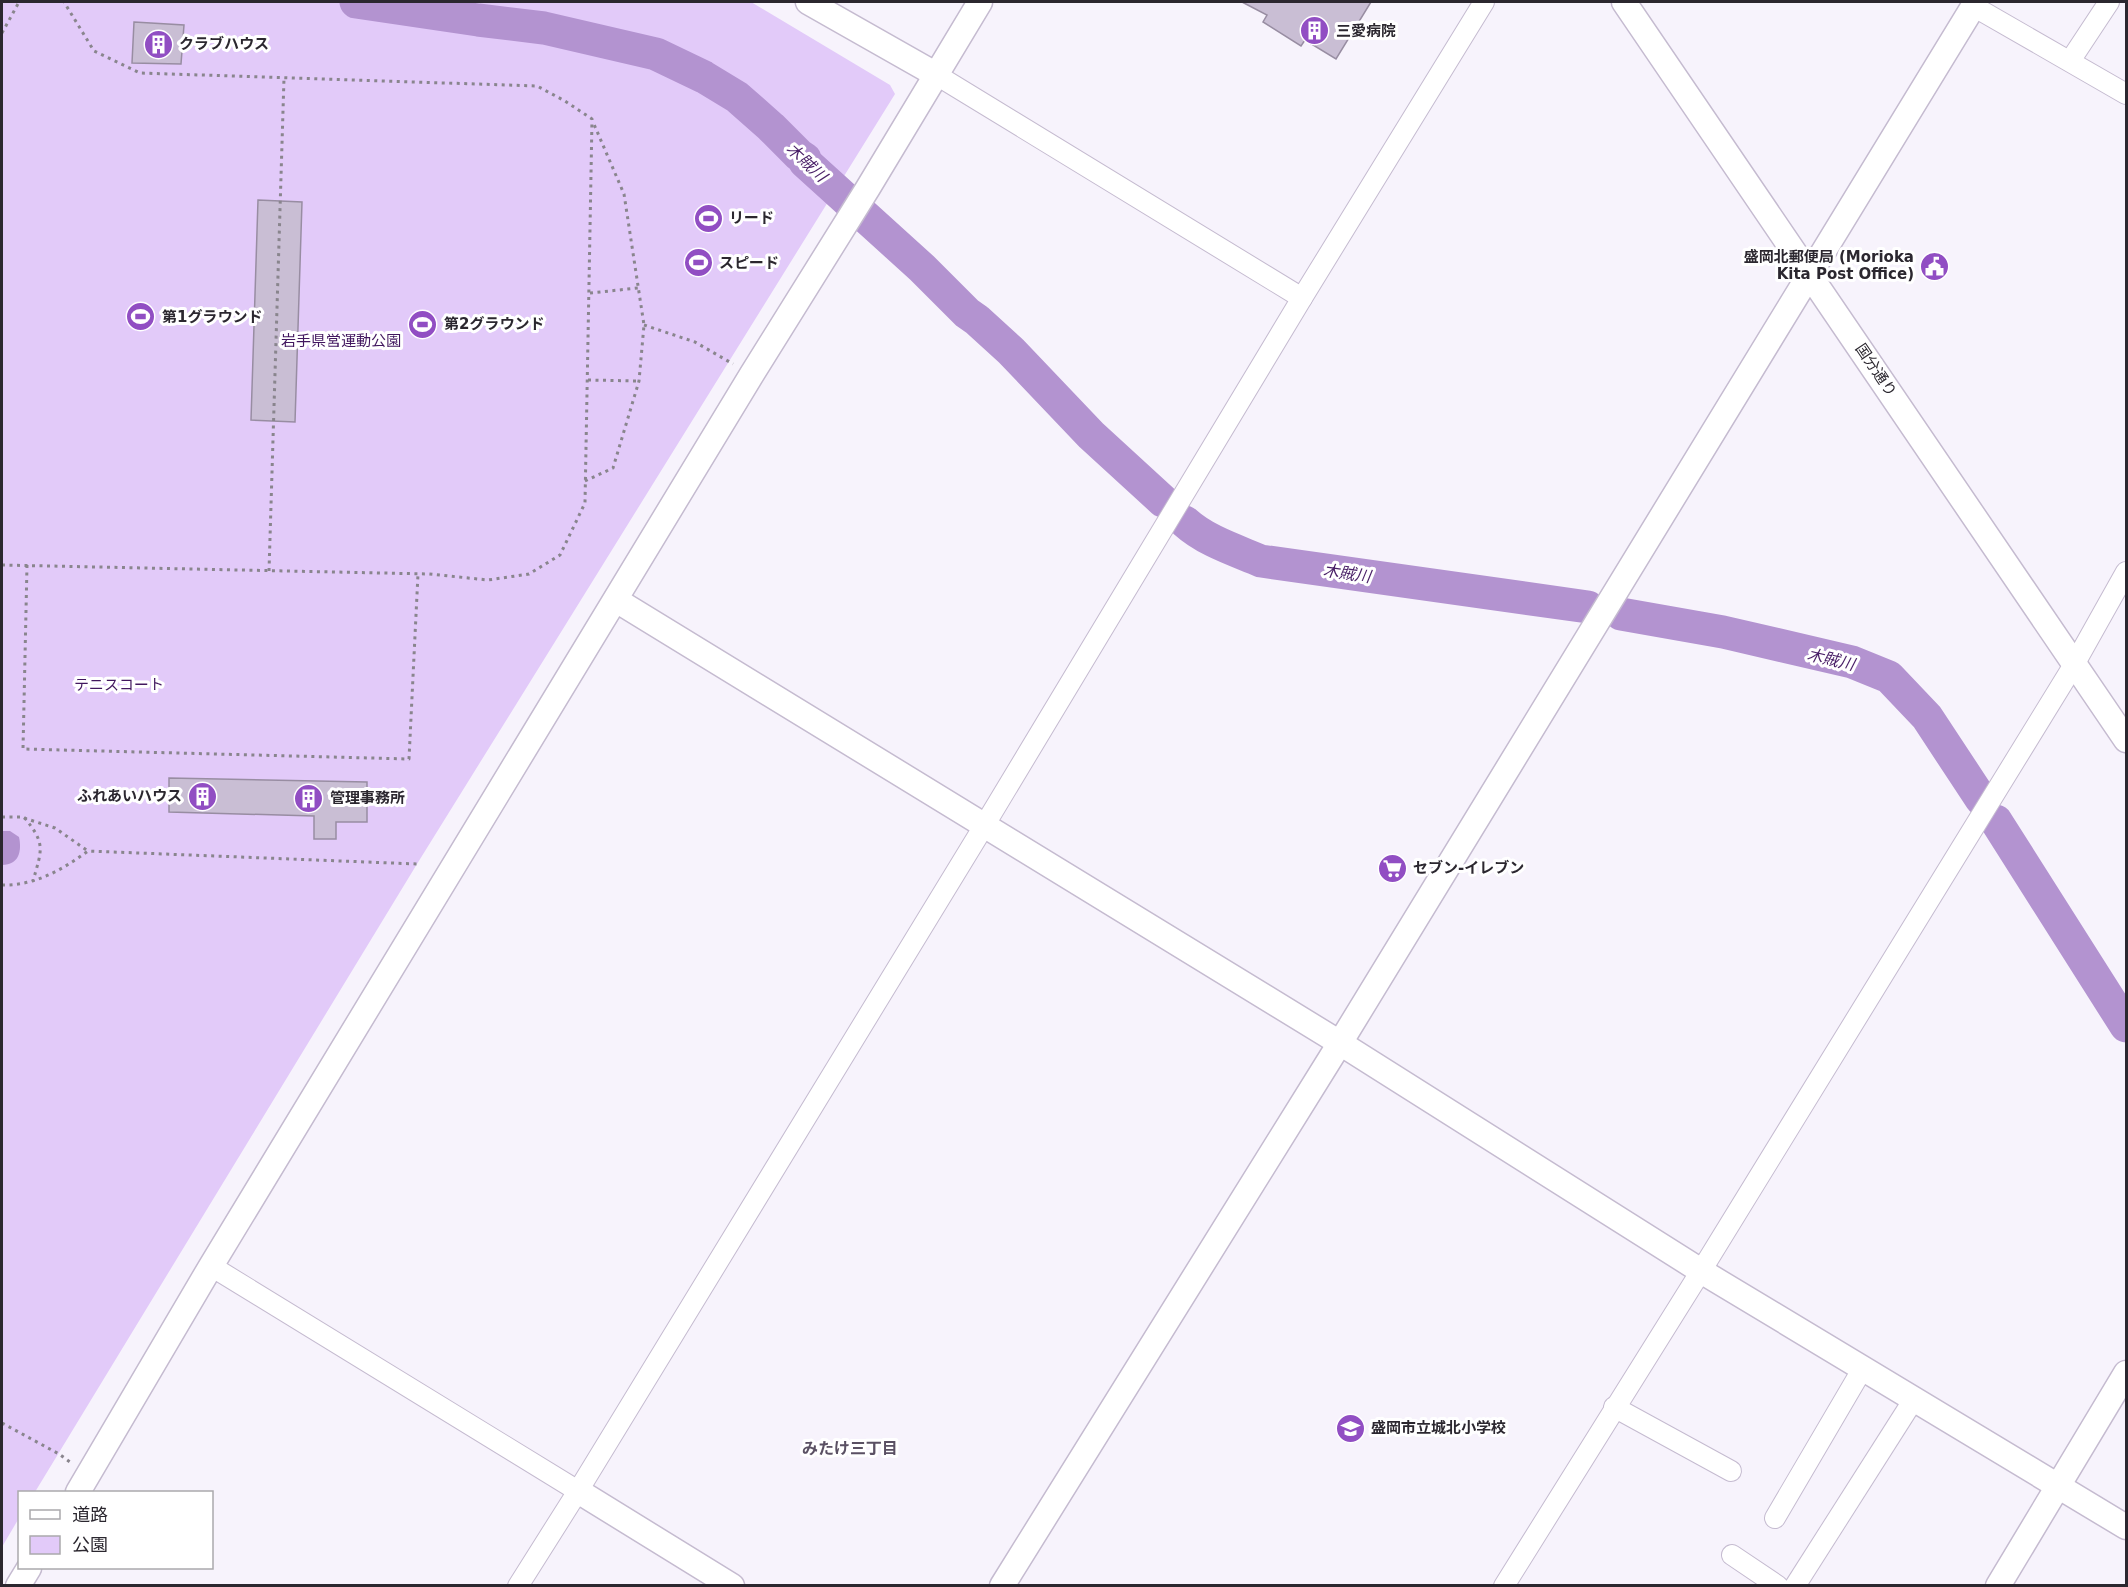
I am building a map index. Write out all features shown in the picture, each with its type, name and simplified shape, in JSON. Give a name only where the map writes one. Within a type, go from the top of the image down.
[{"type":"street","points":[[808,2],[935,74],[1302,298]]},
{"type":"street","points":[[84,1484],[211,1266],[980,2]]},
{"type":"street","points":[[518,1586],[579,1491],[1302,298],[1485,2]]},
{"type":"street","name":"国分通り","points":[[1624,2],[2127,740]]},
{"type":"street","points":[[2070,61],[2109,2]]},
{"type":"street","points":[[1002,1586],[1340,1043],[1810,275],[1987,7],[2070,61],[2127,94]]},
{"type":"street","points":[[1504,1586],[1701,1271],[2125,577]]},
{"type":"street","points":[[616,600],[1340,1043],[1701,1271],[2127,1527]]},
{"type":"street","points":[[211,1266],[732,1586]]},
{"type":"street","points":[[1774,1518],[1863,1368]]},
{"type":"street","points":[[1998,1586],[2127,1373]]},
{"type":"street","points":[[1795,1586],[1914,1399]]},
{"type":"street","points":[[1614,1407],[1731,1471]]},
{"type":"street","points":[[1732,1555],[1778,1586]]},
{"type":"street","points":[[18,1586],[28,1569]]},
{"type":"path","points":[[2,33],[19,2]]},
{"type":"path","points":[[64,2],[94,51],[140,73],[537,86],[592,119],[624,194],[644,325],[639,381],[613,468],[585,481]]},
{"type":"path","points":[[269,571],[284,78]]},
{"type":"path","points":[[2,565],[418,574],[488,580],[529,574],[560,555],[585,503],[592,119]]},
{"type":"path","points":[[590,292],[638,288]]},
{"type":"path","points":[[644,325],[695,342],[752,374]]},
{"type":"path","points":[[588,380],[639,381]]},
{"type":"path","points":[[27,565],[23,749],[409,759],[418,574]]},
{"type":"path","points":[[2,817],[24,818],[55,828],[88,851],[417,864]]},
{"type":"path","points":[[24,818],[39,836],[40,854],[33,881]]},
{"type":"path","points":[[2,885],[33,881],[63,869],[88,851]]},
{"type":"path","points":[[2,1424],[59,1454],[84,1484]]},
{"type":"green space","name":"岩手県営運動公園","points":[[2,2],[751,2],[890,85],[895,94],[417,864],[36,1491],[18,1491],[18,1520],[2,1547]]},
{"type":"shaded area","points":[[2,831],[10,831],[19,837],[20,847],[16,860],[2,865]]},
{"type":"building","name":"三愛病院","points":[[1242,2],[1371,2],[1336,59],[1305,40],[1301,46],[1263,22],[1267,15]]},
{"type":"building","name":"クラブハウス","points":[[134,22],[184,25],[181,64],[132,63]]},
{"type":"building","points":[[258,200],[302,202],[295,422],[251,420]]},
{"type":"building","name":"管理事務所","points":[[169,778],[367,782],[367,822],[336,822],[336,839],[314,839],[314,816],[169,812]]},
{"type":"waterway","name":"木賊川","points":[[356,2],[544,28],[656,54],[704,77],[737,97],[922,268],[967,313],[1011,351],[1091,435],[1163,501]]},
{"type":"waterway","name":"木賊川","points":[[1185,522],[1211,540],[1261,561],[1588,607]]},
{"type":"waterway","name":"木賊川","points":[[1621,614],[1723,632],[1852,662],[1889,677],[1927,717],[1981,799]]},
{"type":"waterway","name":"木賊川","points":[[1996,821],[2126,1026]]},
{"type":"place","name":"三愛病院","points":[[1315,31]]},
{"type":"place","name":"クラブハウス","points":[[158,44]]},
{"type":"place","name":"リード","points":[[708,218]]},
{"type":"place","name":"スピード","points":[[698,263]]},
{"type":"place","name":"盛岡北郵便局 (Morioka Kita Post Office)","points":[[1935,266]]},
{"type":"place","name":"第1グラウンド","points":[[141,317]]},
{"type":"place","name":"第2グラウンド","points":[[423,324]]},
{"type":"place","name":"ふれあいハウス","points":[[203,796]]},
{"type":"place","name":"管理事務所","points":[[309,798]]},
{"type":"place","name":"セブン-イレブン","points":[[1392,868]]},
{"type":"place","name":"盛岡市立城北小学校","points":[[1350,1428]]},
{"type":"district","name":"みたけ三丁目","points":[[850,1448]]},
{"type":"park label","name":"テニスコート","points":[[119,685]]}]
